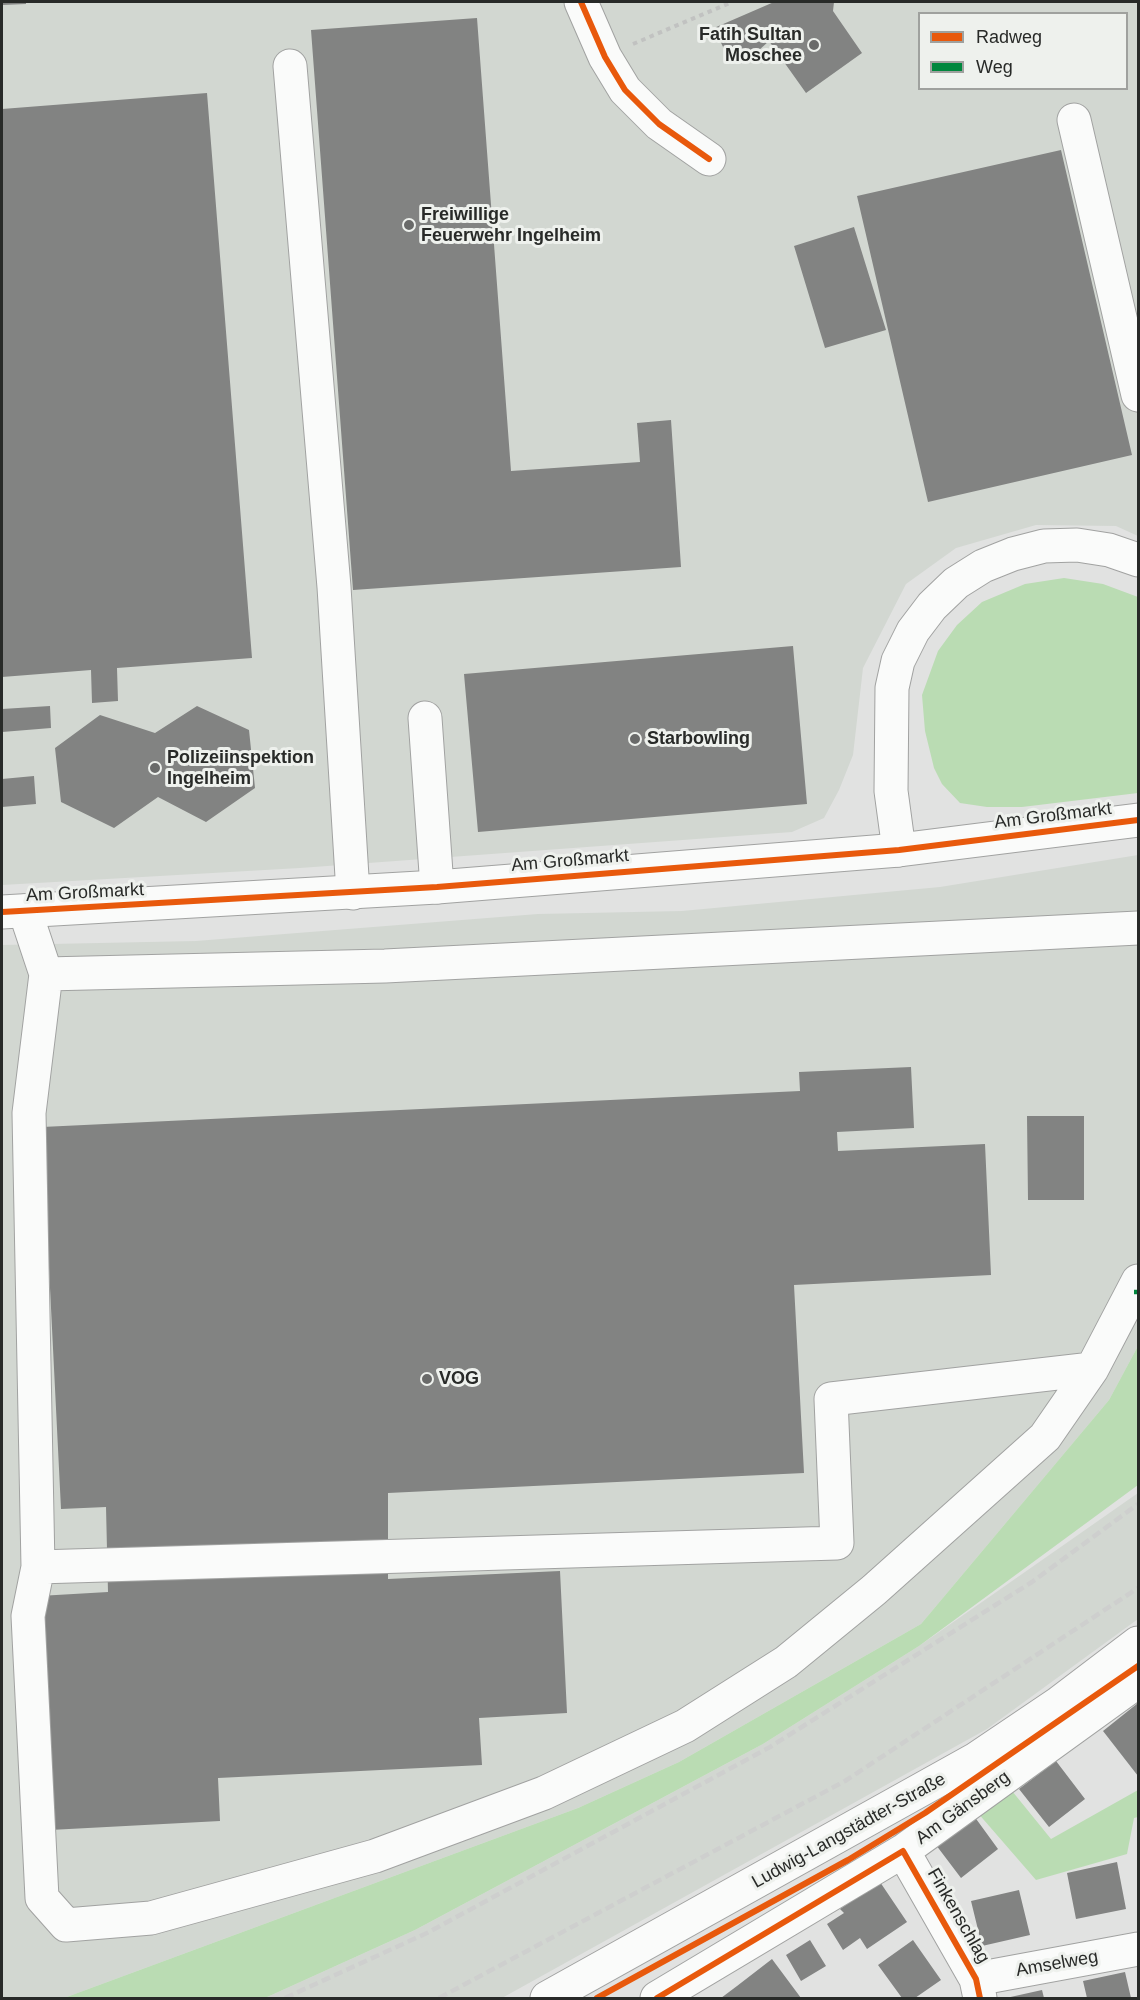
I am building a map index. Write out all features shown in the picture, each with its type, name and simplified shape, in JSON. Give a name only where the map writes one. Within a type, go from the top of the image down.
[{"type":"main road","points":[[580,2],[605,57],[625,90],[659,124],[709,159]]},
{"type":"main road","points":[[290,66],[334,587],[353,893]]},
{"type":"main road","points":[[1074,120],[1138,395]]},
{"type":"main road","points":[[899,850],[891,791],[892,688],[898,661],[913,632],[932,606],[956,584],[983,566],[1013,554],[1044,546],[1109,550],[1138,560]]},
{"type":"main road","points":[[426,718],[437,887]]},
{"type":"main road","name":"Am Großmarkt","points":[[14,912],[353,893],[899,850],[1138,820]]},
{"type":"main road","points":[[14,912],[46,974],[29,1113],[38,1567],[28,1616],[42,1898],[66,1925],[151,1918],[375,1856],[544,1793],[685,1726],[786,1662],[874,1590],[1045,1437],[1092,1369],[1138,1281]]},
{"type":"main road","points":[[46,974],[397,966],[1138,928]]},
{"type":"main road","points":[[38,1567],[837,1543],[831,1399],[1092,1369]]},
{"type":"main road","name":"Ludwig-Langstädter-Straße","points":[[547,1998],[976,1759],[1059,1703],[1138,1643]]},
{"type":"main road","name":"Am Gänsberg","points":[[657,1998],[903,1851],[1138,1681]]},
{"type":"main road","name":"Finkenschlag","points":[[903,1851],[978,1989]]},
{"type":"main road","name":"Amselweg","points":[[978,1989],[1138,1949]]},
{"type":"path","points":[[605,57],[732,2]]},
{"type":"shaded area","points":[[2,2],[1138,2],[1138,536],[1116,526],[1036,525],[956,548],[906,584],[863,668],[853,755],[839,790],[824,818],[792,832],[300,868],[2,885]]},
{"type":"shaded area","points":[[1138,855],[1138,1346],[1109,1400],[921,1624],[679,1762],[578,1808],[64,1998],[2,1998],[2,945],[196,941],[538,914],[682,911],[940,887]]},
{"type":"shaded area","points":[[1138,1493],[1138,1619],[987,1729],[502,1998],[265,1998],[415,1930],[763,1744],[919,1646]]},
{"type":"green space","points":[[1064,578],[1103,584],[1138,597],[1138,793],[1022,807],[987,807],[960,803],[942,784],[934,768],[925,731],[922,695],[938,651],[957,625],[982,602],[1025,584]]},
{"type":"green space","points":[[1138,1346],[1138,1485],[919,1646],[763,1744],[415,1930],[265,1998],[64,1998],[578,1808],[679,1762],[921,1624],[1109,1400]]},
{"type":"green space","points":[[1008,1786],[1051,1839],[1138,1790],[1138,1817],[1134,1818],[1127,1854],[1036,1880],[977,1812]]},
{"type":"building","points":[[2,2],[26,2],[26,4],[2,5]]},
{"type":"building","name":"Fatih Sultan Moschee","points":[[774,2],[834,2],[833,11],[862,53],[806,93],[769,41],[747,61],[724,49],[714,28]]},
{"type":"building","name":"Freiwillige Feuerwehr Ingelheim","points":[[477,18],[511,471],[640,462],[637,423],[671,420],[681,567],[353,590],[311,30]]},
{"type":"building","points":[[207,93],[252,658],[117,668],[118,701],[92,703],[91,670],[2,677],[2,109]]},
{"type":"building","points":[[1061,150],[1132,455],[928,502],[857,196]]},
{"type":"building","points":[[854,227],[886,330],[825,348],[794,246]]},
{"type":"building","name":"Starbowling","points":[[793,646],[807,804],[478,832],[464,674]]},
{"type":"building","points":[[50,706],[51,728],[2,732],[2,709]]},
{"type":"building","name":"Polizeiinspektion Ingelheim","points":[[197,706],[249,730],[255,788],[206,822],[158,797],[114,828],[61,802],[55,748],[100,715],[155,733]]},
{"type":"building","points":[[34,776],[36,804],[2,807],[2,779]]},
{"type":"building","name":"VOG","points":[[911,1067],[914,1128],[837,1132],[838,1151],[985,1144],[991,1275],[794,1285],[804,1473],[388,1493],[388,1579],[560,1571],[567,1713],[479,1718],[482,1765],[218,1778],[220,1821],[50,1830],[39,1596],[108,1592],[106,1507],[61,1509],[42,1127],[800,1091],[799,1072]]},
{"type":"building","points":[[1027,1116],[1084,1116],[1084,1200],[1028,1200]]},
{"type":"building","points":[[1138,1703],[1138,1776],[1103,1731]]},
{"type":"building","points":[[1056,1761],[1085,1799],[1049,1827],[1019,1789]]},
{"type":"building","points":[[974,1816],[998,1849],[961,1878],[936,1845]]},
{"type":"building","points":[[1117,1862],[1126,1909],[1076,1919],[1067,1873]]},
{"type":"building","points":[[880,1882],[907,1922],[867,1949],[860,1938],[843,1950],[827,1924],[844,1913],[840,1909]]},
{"type":"building","points":[[1019,1890],[1030,1935],[982,1946],[971,1901]]},
{"type":"building","points":[[810,1940],[826,1966],[801,1981],[786,1955]]},
{"type":"building","points":[[913,1940],[941,1980],[915,1998],[902,1998],[878,1965]]},
{"type":"building","points":[[772,1959],[801,1998],[721,1998],[737,1986]]},
{"type":"building","points":[[1125,1972],[1131,1998],[1087,1998],[1083,1981]]},
{"type":"building","points":[[1042,1990],[1044,1998],[1006,1998]]},
{"type":"railway","points":[[285,1998],[427,1933],[770,1747],[1032,1582],[1138,1504]]},
{"type":"railway","points":[[439,1998],[845,1781],[1138,1588]]},
{"type":"cycle path","points":[[581,2],[605,57],[625,90],[659,124],[709,159]]},
{"type":"cycle path","points":[[2,912],[437,887],[899,850],[1138,820]]},
{"type":"cycle path","points":[[597,1998],[848,1860],[925,1813],[1138,1666]]},
{"type":"cycle path","points":[[657,1998],[903,1851],[976,1979],[980,1998]]},
{"type":"place","name":"Fatih Sultan Moschee","points":[[814,45]]},
{"type":"place","name":"Freiwillige Feuerwehr Ingelheim","points":[[409,225]]},
{"type":"place","name":"Starbowling","points":[[635,739]]},
{"type":"place","name":"Polizeiinspektion Ingelheim","points":[[155,768]]},
{"type":"place","name":"VOG","points":[[427,1379]]}]
